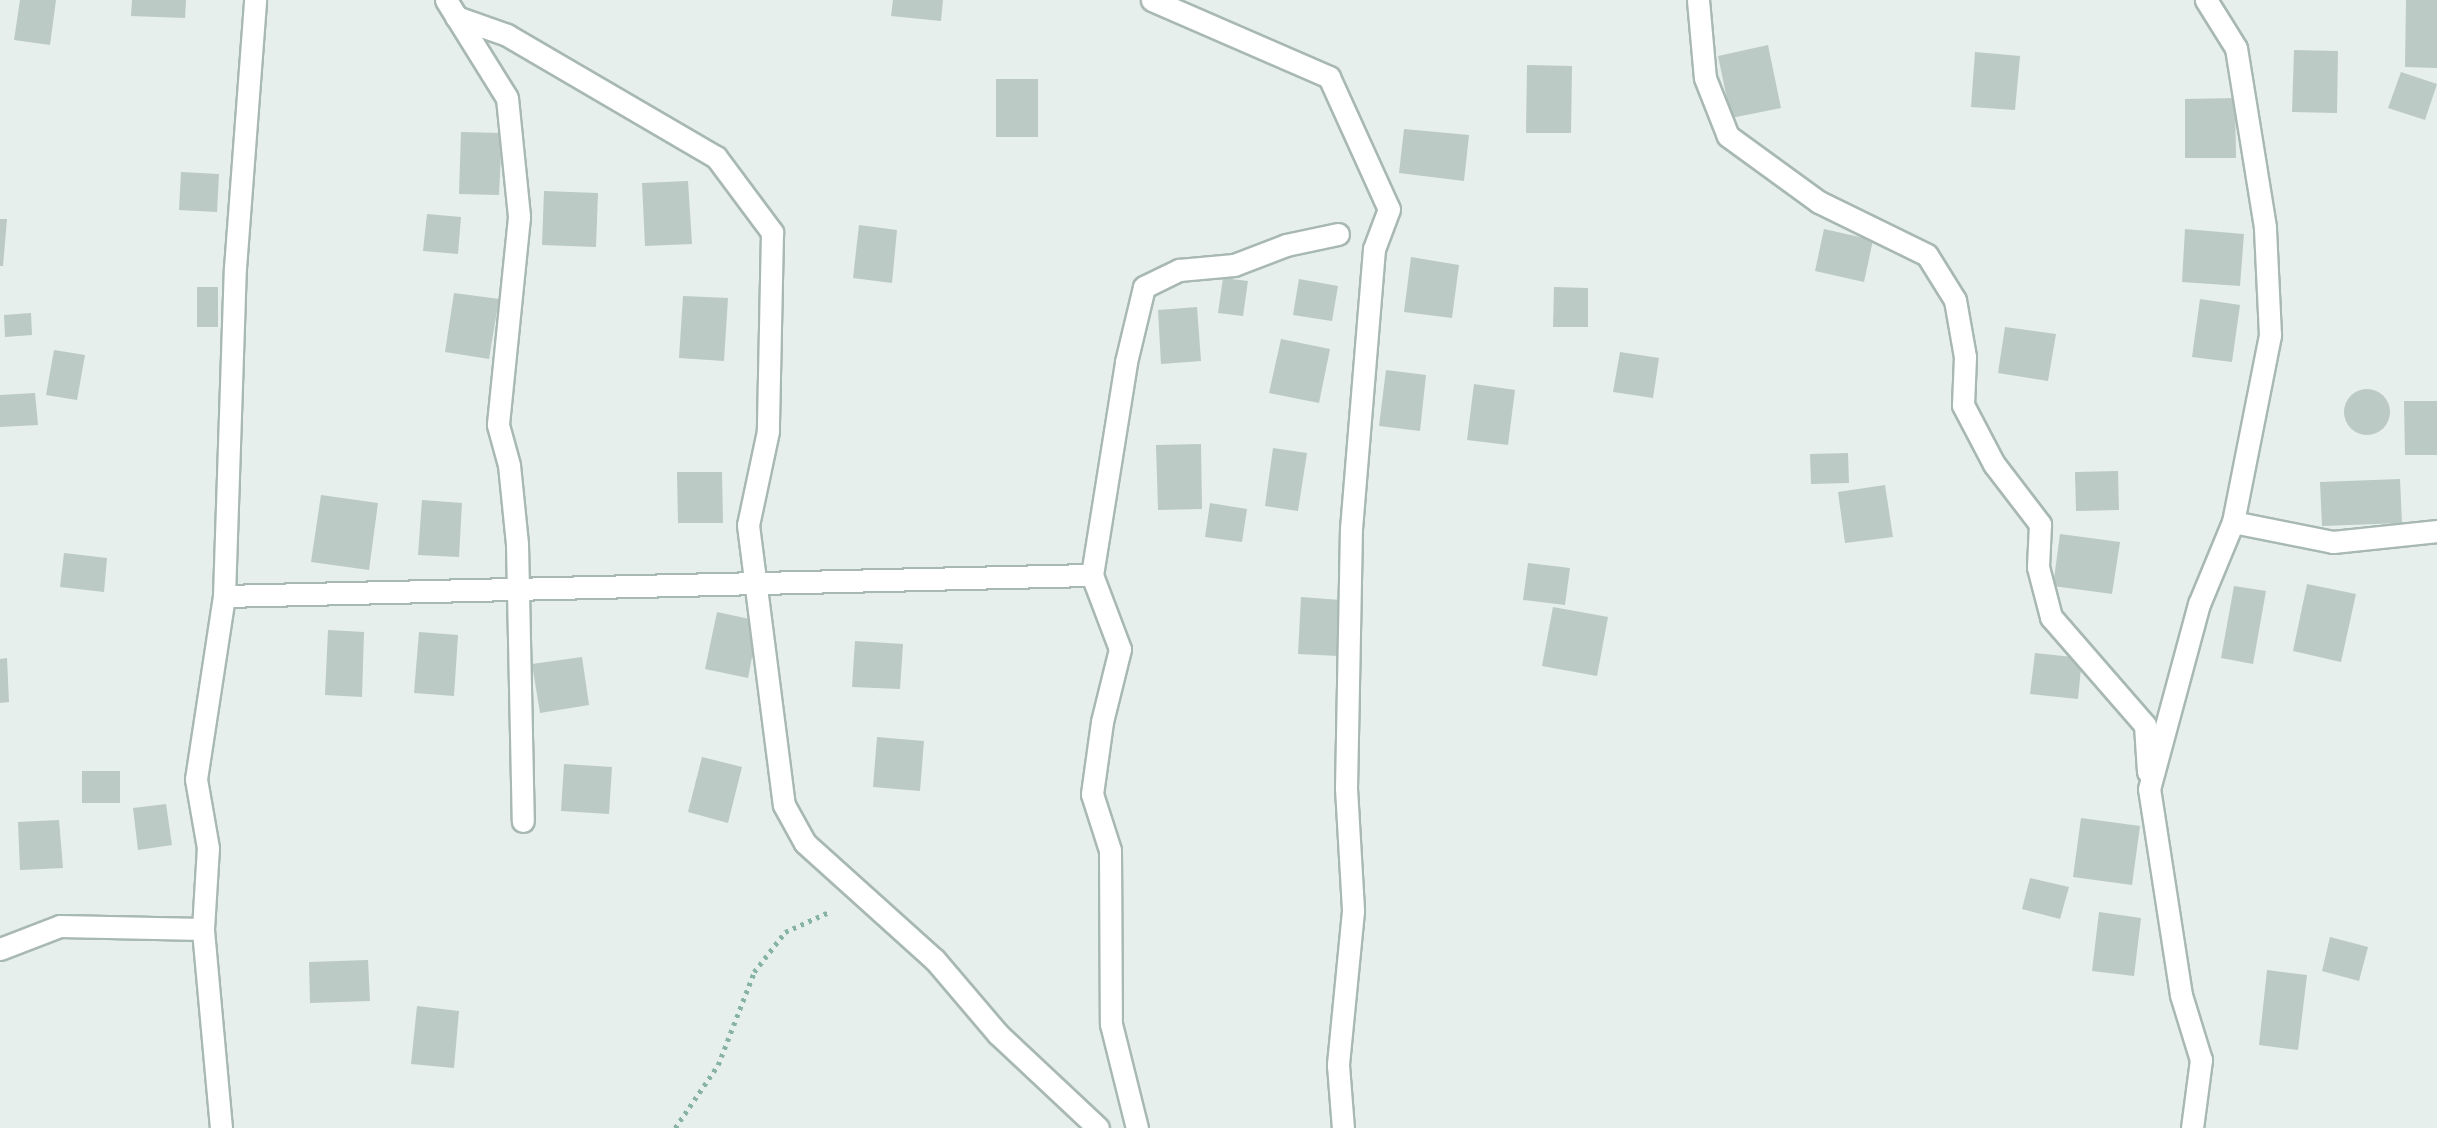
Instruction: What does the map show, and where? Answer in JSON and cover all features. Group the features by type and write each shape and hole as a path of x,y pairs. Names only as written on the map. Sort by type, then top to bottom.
{"street":[{"path":"221,1128 203,929 208,848 196,779 224,596 234,268 255,0"},
{"path":"1152,0 1329,77 1389,209 1374,249 1352,528 1346,788 1353,911 1338,1065 1343,1128"},
{"path":"1698,0 1705,78 1728,136 1819,202 1927,255 1955,300 1965,357 1964,405 1994,464 2040,524 2038,567 2050,617 2145,725 2150,789 2181,995 2201,1060 2192,1128"},
{"path":"2150,789 2199,604 2233,522 2270,334 2265,227 2236,48 2206,0"},
{"path":"451,8 507,35 716,157 772,232 768,431 748,524 759,583 784,804 805,843 935,960 998,1034 1098,1128"},
{"path":"451,8 506,98 519,217 498,425 510,478 523,821"},
{"path":"1137,1128 1111,1024 1110,850 1092,794 1102,722 1120,649 1092,575 1126,362 1144,287 1180,270 1234,265 1286,244 1338,234"},
{"path":"2233,522 2333,542 2437,531"},
{"path":"224,596 1092,575"},
{"path":"0,949 60,926 203,929"}],"path":[{"path":"675,1128 718,1065 754,972 785,932 829,912"}],"building":[{"path":"20,0 56,0 50,45 14,40"},
{"path":"132,0 186,0 185,18 131,16"},
{"path":"893,0 943,0 941,21 891,16"},
{"path":"2406,0 2437,0 2437,68 2405,67"},
{"path":"1768,45 1781,108 1731,118 1718,56"},
{"path":"2294,50 2338,51 2337,113 2292,112"},
{"path":"1975,52 2020,56 2015,110 1971,107"},
{"path":"1527,65 1572,66 1571,133 1526,133"},
{"path":"2401,72 2437,84 2425,120 2388,108"},
{"path":"996,79 1038,79 1038,137 996,137"},
{"path":"2235,98 2236,158 2185,158 2185,99"},
{"path":"1404,129 1469,135 1464,181 1399,173"},
{"path":"461,132 502,133 499,195 459,194"},
{"path":"181,172 219,174 217,212 179,210"},
{"path":"688,181 692,244 645,246 642,183"},
{"path":"544,191 598,193 596,247 542,245"},
{"path":"427,214 461,217 458,254 423,251"},
{"path":"0,219 7,219 3,266 0,266"},
{"path":"859,225 897,230 892,283 853,278"},
{"path":"1824,229 1873,240 1864,282 1815,271"},
{"path":"2185,229 2244,234 2240,286 2182,282"},
{"path":"1411,257 1459,265 1452,318 1404,312"},
{"path":"1223,278 1248,281 1243,316 1218,313"},
{"path":"1299,279 1338,286 1332,321 1293,315"},
{"path":"197,287 218,287 218,327 197,327"},
{"path":"1554,287 1588,288 1588,327 1553,327"},
{"path":"454,293 499,299 489,359 445,352"},
{"path":"683,296 728,298 724,361 679,358"},
{"path":"2200,299 2240,305 2232,362 2192,357"},
{"path":"1197,307 1201,361 1161,364 1158,310"},
{"path":"31,313 32,335 5,337 4,315"},
{"path":"2005,327 2056,334 2048,381 1998,373"},
{"path":"1281,339 1330,349 1319,403 1269,393"},
{"path":"54,350 85,355 77,400 46,395"},
{"path":"1620,352 1659,358 1653,398 1613,392"},
{"path":"1386,370 1426,375 1420,431 1379,426"},
{"path":"1474,384 1515,390 1508,445 1467,440"},
{"path":"2367,389 2383,396 2390,412 2383,428 2367,435 2351,428 2344,412 2351,396"},
{"path":"35,393 38,425 0,427 0,395"},
{"path":"2404,401 2437,401 2437,455 2405,455"},
{"path":"1201,444 1202,509 1158,510 1156,445"},
{"path":"1273,448 1307,453 1298,511 1265,506"},
{"path":"1848,453 1849,483 1811,484 1810,454"},
{"path":"2118,471 2119,510 2076,511 2075,472"},
{"path":"677,472 722,472 723,523 678,523"},
{"path":"2400,479 2402,523 2322,526 2320,482"},
{"path":"1885,485 1893,537 1845,543 1838,492"},
{"path":"321,495 378,503 369,570 311,562"},
{"path":"422,500 462,503 459,557 418,555"},
{"path":"1210,503 1247,509 1242,542 1205,537"},
{"path":"2060,534 2120,542 2112,594 2053,586"},
{"path":"64,553 107,558 104,592 60,587"},
{"path":"1528,563 1570,568 1565,605 1523,600"},
{"path":"2307,584 2356,594 2341,662 2293,651"},
{"path":"2234,586 2266,591 2253,664 2221,658"},
{"path":"1301,597 1341,600 1338,656 1298,654"},
{"path":"1553,607 1608,617 1597,676 1542,666"},
{"path":"717,612 759,621 748,678 705,669"},
{"path":"328,630 364,632 362,697 325,695"},
{"path":"419,632 458,635 454,696 414,693"},
{"path":"855,641 903,644 900,689 852,687"},
{"path":"2035,653 2082,658 2078,699 2030,694"},
{"path":"582,657 589,705 540,713 532,664"},
{"path":"7,658 9,702 0,703 0,659"},
{"path":"877,737 924,741 920,791 873,787"},
{"path":"702,757 742,767 728,823 688,812"},
{"path":"564,764 612,767 609,814 561,811"},
{"path":"82,771 120,771 120,803 82,803"},
{"path":"166,804 172,845 138,850 133,808"},
{"path":"2081,818 2140,826 2132,885 2073,877"},
{"path":"59,820 63,868 20,870 18,822"},
{"path":"2030,878 2069,887 2060,919 2022,909"},
{"path":"2099,912 2141,918 2134,976 2092,971"},
{"path":"2330,937 2368,947 2359,981 2322,971"},
{"path":"368,960 370,1001 310,1003 309,962"},
{"path":"2267,970 2307,975 2298,1050 2259,1045"},
{"path":"417,1006 459,1011 454,1068 411,1064"}]}
